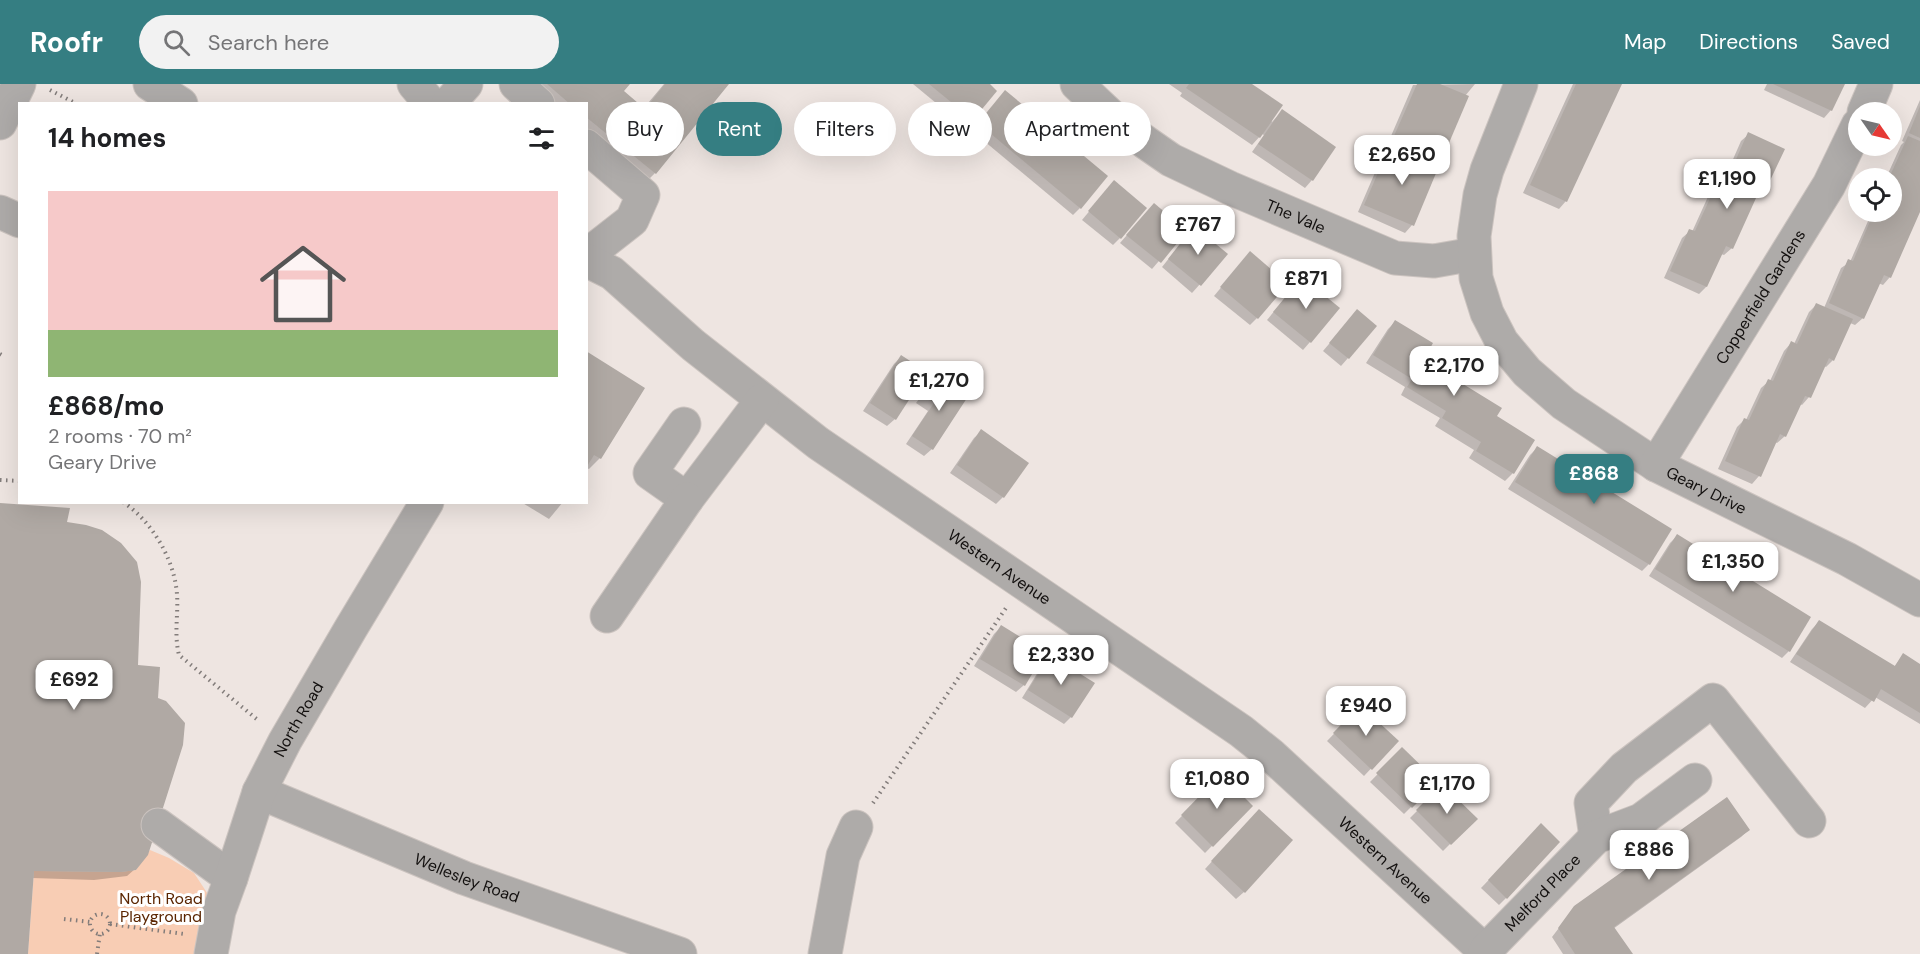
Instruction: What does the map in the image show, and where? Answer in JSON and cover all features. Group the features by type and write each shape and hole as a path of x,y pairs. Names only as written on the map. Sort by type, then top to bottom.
{"street":[{"path":"150,84 179,102"},
{"path":"414,84 429,102"},
{"path":"450,102 466,84"},
{"path":"516,84 535,102"},
{"name":"The Vale","path":"1077,84 1112,117 1172,160 1251,197 1395,258 1434,261 1474,254"},
{"name":"Geary Drive","path":"1521,84 1479,195 1474,254 1476,278 1487,313 1502,342 1527,372 1564,404 1656,465 1847,560 1920,600"},
{"path":"1868,102 1876,84"},
{"path":"19,102 33,86"},
{"path":"0,123 18,103"},
{"name":"Copperfield Gardens","path":"1656,465 1829,184 1848,145"},
{"path":"588,148 643,195 632,220 588,256"},
{"path":"0,212 18,220"},
{"name":"Western Avenue","path":"588,259 612,273 693,345 818,443 1241,731 1486,952"},
{"path":"607,616 687,499 762,400"},
{"path":"684,424 650,472 687,499"},
{"name":"North Road","path":"211,954 219,911 259,792 285,741 426,504"},
{"path":"1596,837 1591,803 1624,768 1713,700 1809,821"},
{"name":"Melford Place","path":"1486,952 1596,837 1641,820 1695,780"},
{"name":"Wellesley Road","path":"259,792 464,878 680,954"},
{"path":"158,825 231,878"},
{"path":"825,954 843,856 856,827"}],"path":[{"path":"33,86 72,102"},
{"path":"0,354 5,357"},
{"path":"0,480 18,481"},
{"path":"126,504 141,516 167,556 176,587 175,640 179,655 285,741"},
{"path":"856,827 1024,583"},
{"path":"91,922 97,915 108,918 110,924 108,930 100,933"},
{"path":"64,919 91,922"},
{"path":"91,922 92,928 100,933"},
{"path":"110,924 180,933"},
{"path":"97,954 100,933"}],"green space":[{"name":"North Road Playground","path":"150,850 194,873 219,911 211,954 28,954 34,871 121,872 136,870"}],"building":[{"path":"547,84 630,84 624,91 637,102 606,102 606,133 588,119 588,102 568,102"},
{"path":"665,84 729,84 714,102 696,102 696,125 684,139 684,102 651,102"},
{"path":"929,84 990,84 997,91 988,102 951,102"},
{"path":"1189,84 1252,84 1283,105 1260,138 1186,88"},
{"path":"1417,84 1440,84 1469,96 1443,157 1394,136"},
{"path":"1576,84 1622,84 1567,202 1530,185"},
{"path":"1773,84 1845,84 1832,111"},
{"path":"1005,90 1019,102 1004,102 1004,145 992,135 992,106"},
{"path":"1920,106 1920,138 1909,133"},
{"path":"1282,109 1336,147 1313,181 1258,144"},
{"path":"1748,132 1785,149 1766,189 1761,187 1733,249 1726,246 1707,287 1670,271 1689,229 1695,231 1723,170 1730,173"},
{"path":"1908,136 1920,141 1920,212 1891,278 1884,275 1864,319 1829,303 1848,259 1853,261 1870,222 1902,222 1902,168 1894,168 1899,156 1902,156 1902,149"},
{"path":"1390,145 1439,166 1414,226 1364,205"},
{"path":"634,156 671,156 656,174"},
{"path":"1018,156 1084,156 1108,176 1081,209"},
{"path":"1114,180 1147,208 1121,239 1088,211"},
{"path":"1154,203 1187,231 1161,263 1126,235"},
{"path":"1194,226 1228,254 1201,286 1168,259"},
{"path":"1250,251 1288,284 1258,319 1220,287"},
{"path":"1302,277 1340,308 1311,343 1273,312"},
{"path":"1816,303 1853,319 1834,361 1829,358 1811,398 1805,396 1786,437 1780,434 1761,477 1725,461 1744,418 1749,420 1768,379 1773,381 1791,341 1797,344"},
{"path":"1357,309 1377,326 1349,359 1329,343"},
{"path":"1395,320 1433,343 1428,352 1467,376 1463,384 1502,408 1497,416 1535,440 1514,474 1476,451 1481,442 1442,418 1446,411 1407,387 1412,379 1373,355"},
{"path":"588,352 645,388 601,459 594,455 588,465"},
{"path":"901,355 927,372 896,420 870,403"},
{"path":"935,376 967,398 933,450 912,436 934,403 922,395"},
{"path":"981,429 1029,463 1004,498 957,465"},
{"path":"1537,446 1672,529 1650,565 1515,482"},
{"path":"0,503 70,508 67,522 102,530 121,543 137,562 141,582 138,665 160,667 158,698 166,701 185,723 183,745 148,855 136,870 121,872 34,871 28,954 0,954"},
{"path":"1677,534 1811,617 1790,652 1655,569"},
{"path":"1819,620 1895,666 1903,653 1920,664 1920,713 1881,689 1874,702 1796,654"},
{"path":"1001,625 1045,652 1025,686 980,659"},
{"path":"1050,655 1095,683 1072,718 1028,690"},
{"path":"1360,705 1399,741 1372,770 1333,733"},
{"path":"1402,747 1438,782 1412,808 1376,773"},
{"path":"1221,774 1253,806 1213,847 1181,815"},
{"path":"1442,784 1478,819 1451,845 1416,810"},
{"path":"1727,797 1750,830 1614,927 1633,954 1575,954 1558,928 1574,906"},
{"path":"1259,809 1293,840 1245,893 1211,861"},
{"path":"1541,823 1560,842 1507,899 1488,880"}]}
